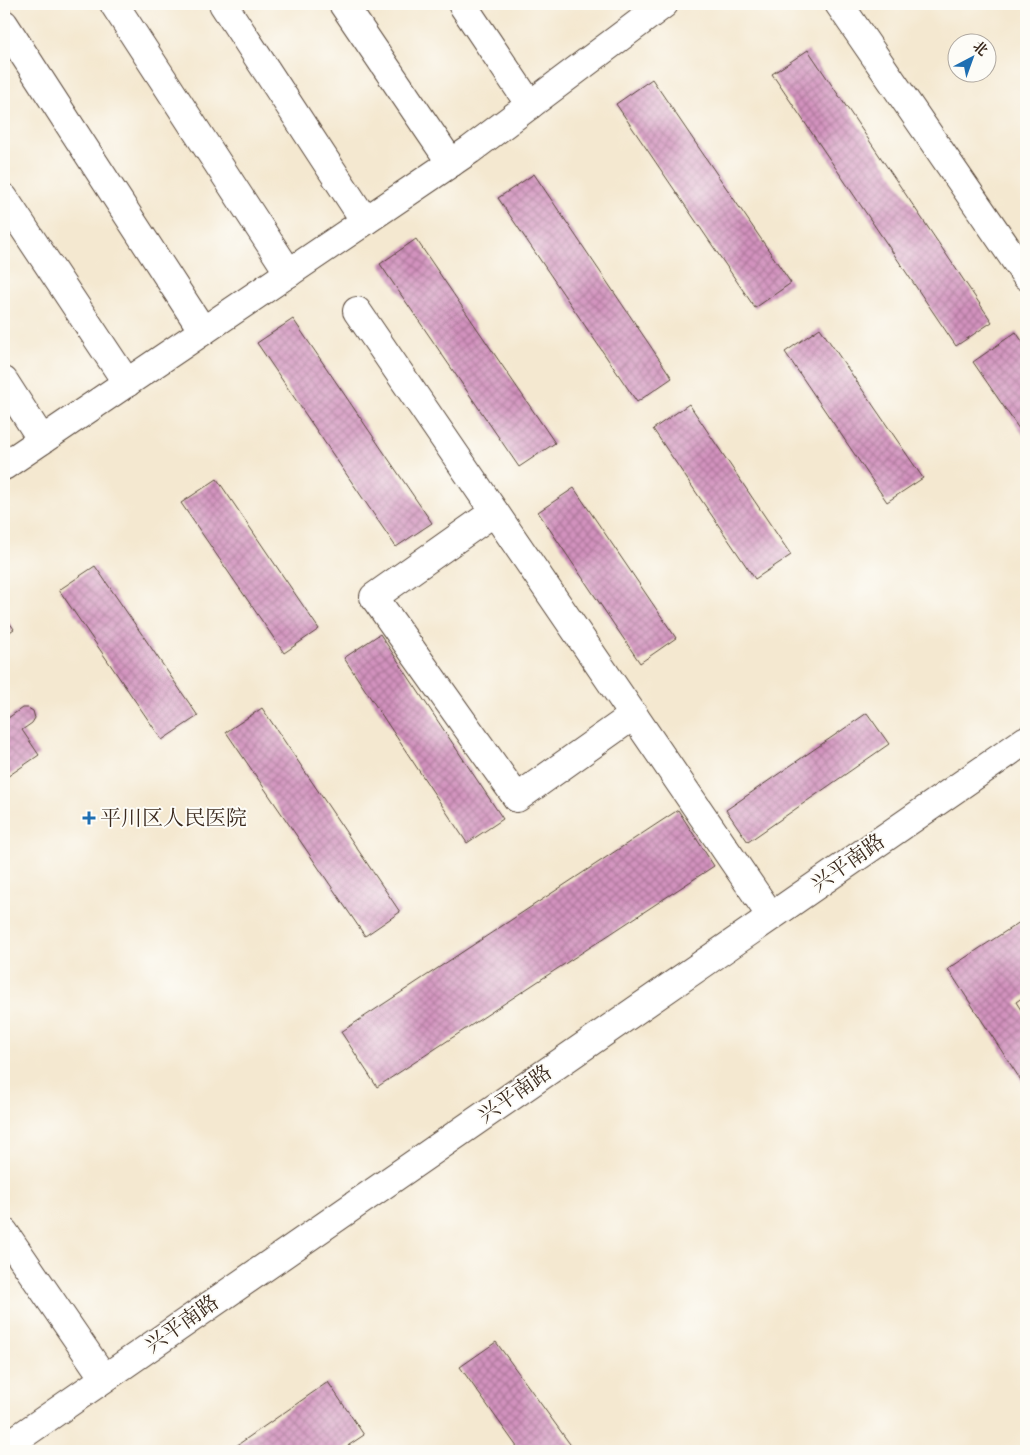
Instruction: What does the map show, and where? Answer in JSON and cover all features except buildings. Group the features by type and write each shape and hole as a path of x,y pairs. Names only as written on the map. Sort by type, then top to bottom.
{"street":[{"path":"114,4 289,273"},
{"path":"223,4 365,221"},
{"path":"343,4 451,163"},
{"path":"462,4 530,105"},
{"path":"4,466 451,163 664,4"},
{"path":"839,4 1026,276"},
{"path":"4,24 203,331"},
{"path":"4,198 126,383"},
{"path":"357,311 771,916"},
{"path":"4,381 42,440"},
{"path":"494,512 374,597 517,798 634,715"},
{"name":"兴平南路","path":"4,1448 1026,740"},
{"path":"4,1232 104,1378"}],"place":[{"name":"平川区人民医院","path":"89,818"}]}
